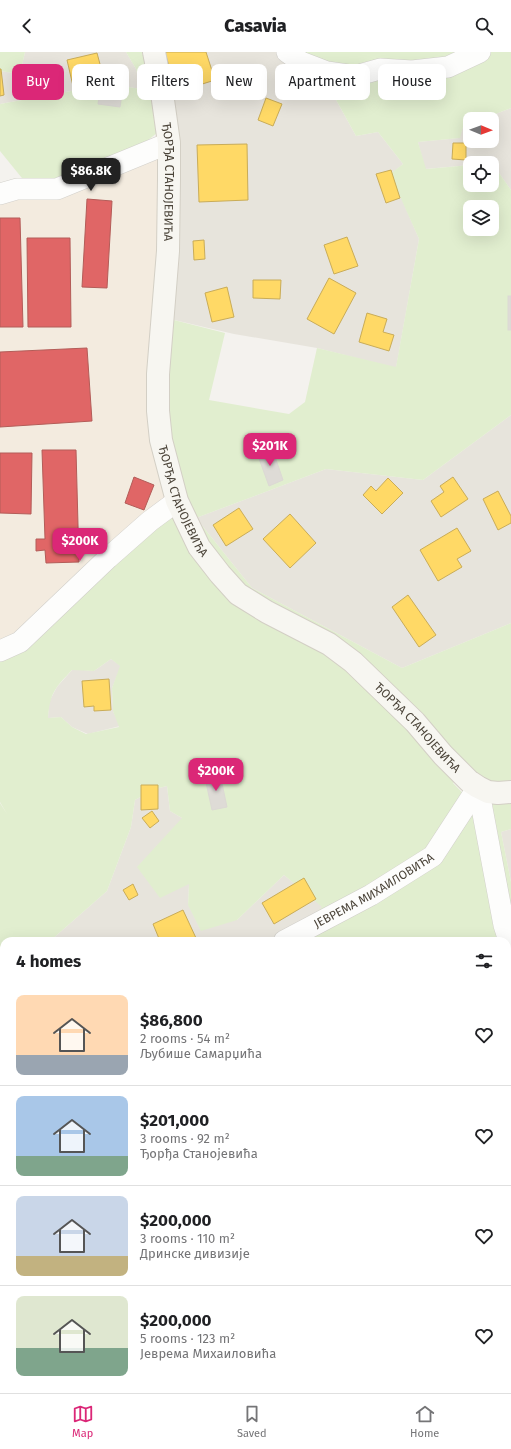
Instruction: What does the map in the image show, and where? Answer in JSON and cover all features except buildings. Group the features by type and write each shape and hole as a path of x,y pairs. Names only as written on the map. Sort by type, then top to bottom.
{"street":[{"name":"ЂОРЂА СТАНОЈЕВИЋА","path":"154,52 162,93 169,143 168,251 158,374 158,411 161,440 177,501 199,547 238,594 267,612 329,644 353,662 415,722 443,755 470,781 488,792 511,792"},
{"path":"287,52 301,62 327,72 355,76 378,61 412,71 448,67 480,52"},
{"path":"0,194 17,189 57,189 169,143"},
{"path":"0,651 20,642 108,558 150,521 177,501"},
{"path":"478,787 504,925 508,937"},
{"name":"ЈЕВРЕМА МИХАИЛОВИЋА","path":"292,937 371,895 432,856 478,787"}],"shaded area":[{"path":"25,52 126,52 136,69 137,88 129,87 129,64 72,64 72,91 64,92 64,64 22,64"},
{"path":"166,52 278,52 289,64 275,64 275,100 336,100 356,136 378,132 403,164 391,174 419,239 396,368 317,348 234,334 170,319 167,100 203,100 203,64 166,64"},
{"path":"0,71 12,73 12,100 22,100 0,104"},
{"path":"511,108 511,190 499,173 499,156 463,156 463,166 425,169 418,142 459,138 463,126 463,148 499,148 499,113"},
{"path":"160,152 150,417 167,502 14,639 0,644 0,198"},
{"path":"511,415 511,623 402,668 252,588 196,518 326,469 423,480"},
{"path":"111,659 121,666 112,688 113,711 120,726 88,734 72,727 61,717 48,718 49,702 57,687 73,669 94,671"},
{"path":"167,786 170,811 182,818 189,884 188,905 237,920 284,875 323,907 290,937 55,937 107,891 131,827 135,800 155,789"},
{"path":"511,829 511,882 501,832"}],"green space":[{"path":"0,52 25,52 22,64 12,64 12,73 0,71"},
{"path":"126,52 142,52 145,64 137,64 137,73"},
{"path":"278,52 511,52 511,108 499,113 463,112 463,127 460,138 418,142 426,169 463,166 463,192 499,192 499,173 511,190 511,415 423,480 326,469 196,518 252,588 402,668 511,623 511,786 480,780 468,768 453,783 488,819 493,803 511,797 511,829 501,832 511,882 511,937 290,937 322,907 284,875 237,920 201,931 188,905 189,884 160,898 137,867 182,818 170,811 167,786 155,789 135,800 131,827 107,891 55,937 0,937 0,803 7,814 0,802 0,657 168,516 170,319 225,333 209,400 289,414 305,402 317,348 396,367 419,239 390,174 403,164 378,132 356,136 336,100 370,100 370,64 289,64","holes":["111,659 120,666 112,688 113,711 119,727 86,734 72,727 61,717 48,718 52,696 58,686 72,670 94,671"]},
{"path":"129,87 137,88 137,100 152,100 157,133 138,148 58,182 26,183 0,151 0,104 22,100 64,100 64,92 72,91 72,100 129,100"}]}
